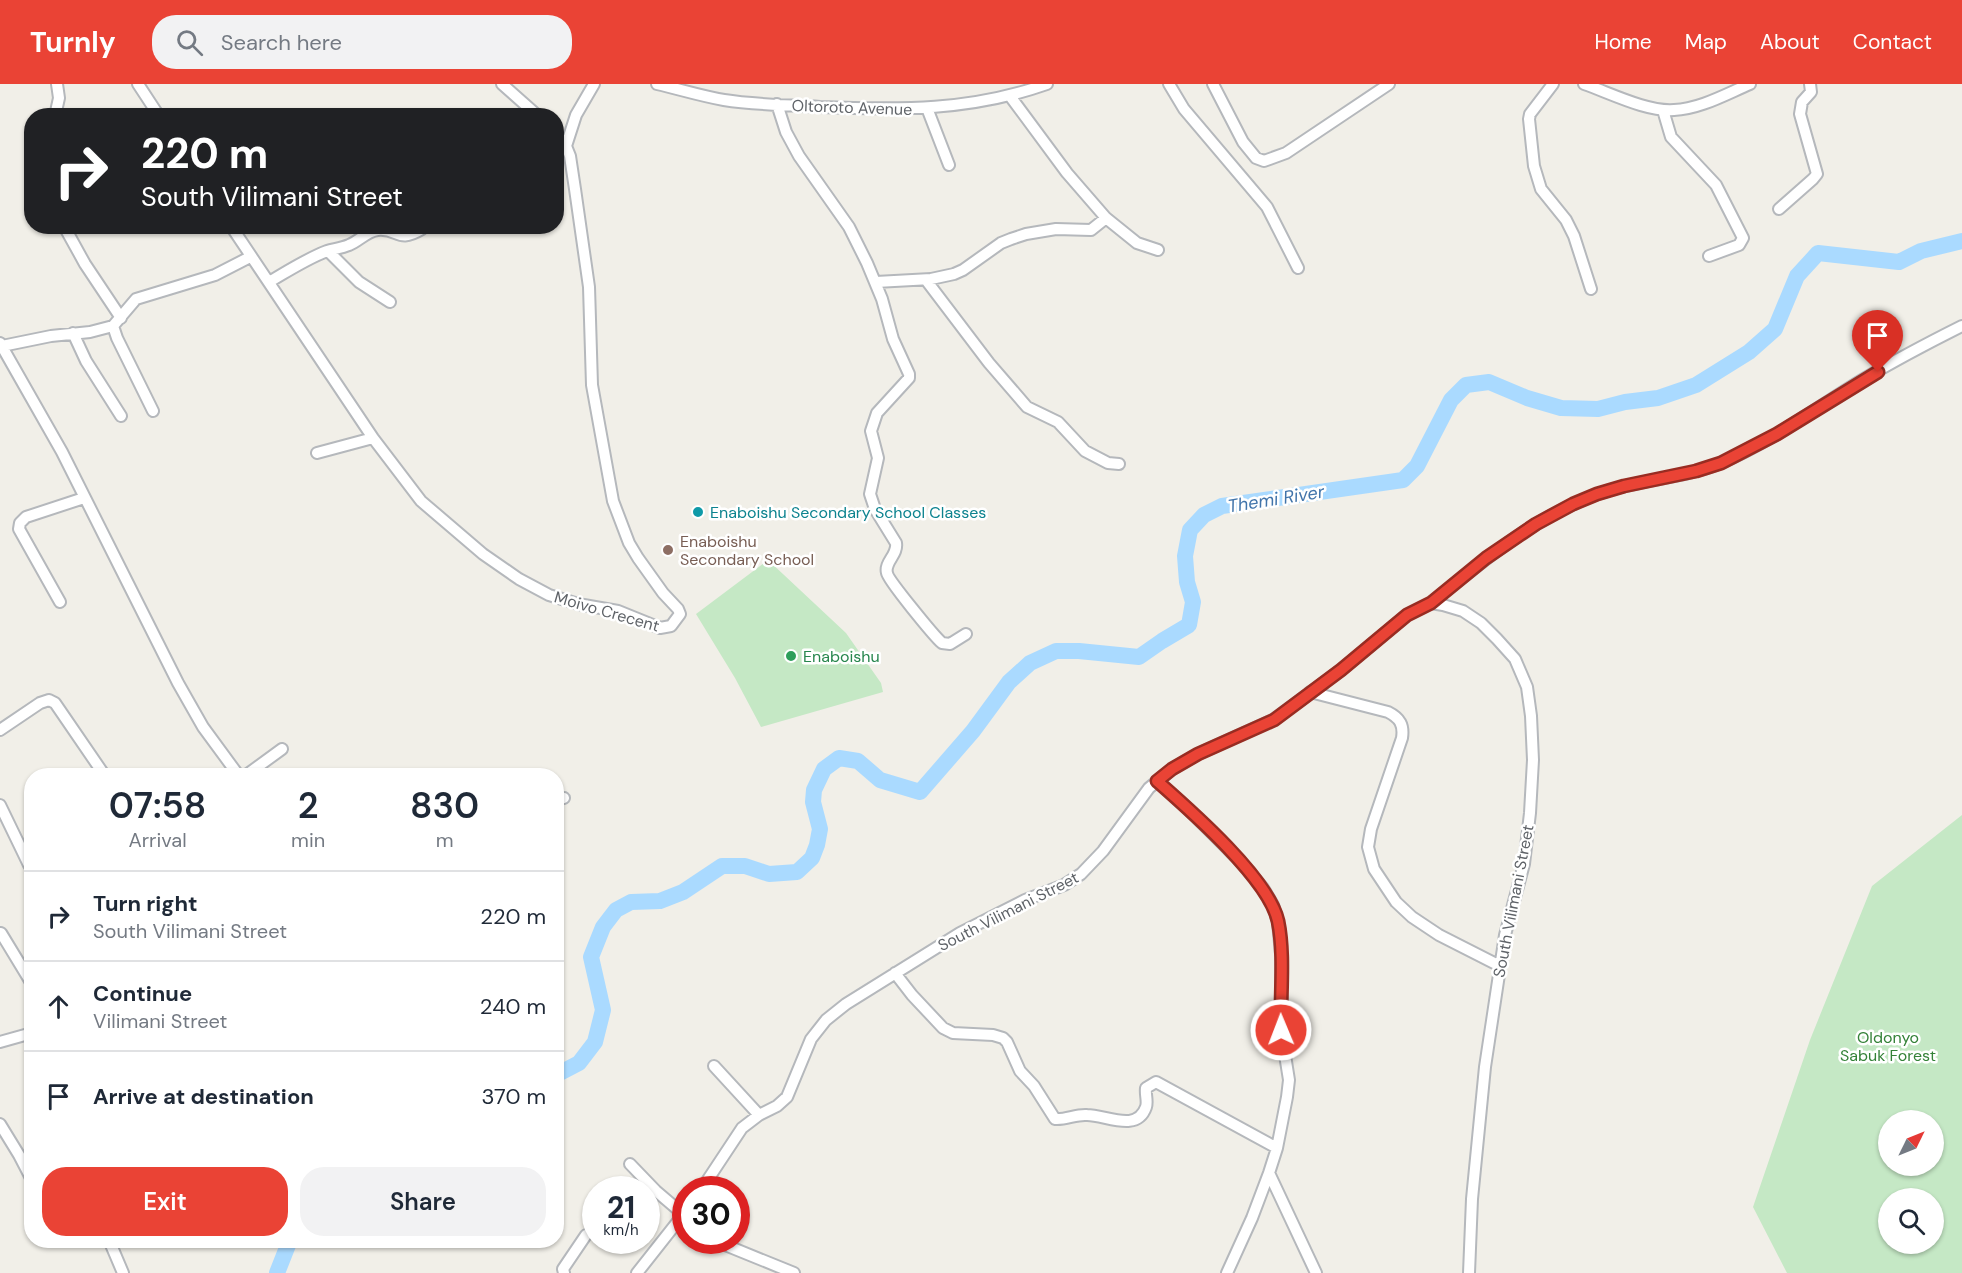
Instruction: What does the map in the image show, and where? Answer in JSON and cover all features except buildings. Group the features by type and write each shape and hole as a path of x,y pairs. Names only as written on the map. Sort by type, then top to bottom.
{"street":[{"path":"57,84 59,98 57,108"},
{"path":"138,84 154,108"},
{"path":"502,84 529,108"},
{"path":"566,146 576,115 594,84"},
{"name":"Oltoroto Avenue","path":"657,84 723,100 861,108 927,108 966,105 1010,96 1047,84"},
{"path":"1169,84 1185,109 1267,207 1298,268"},
{"path":"1213,84 1243,142 1257,158 1264,160 1286,153 1389,84"},
{"path":"1553,84 1530,114 1534,166 1541,189 1566,220 1574,236 1591,289"},
{"path":"1584,84 1663,110 1687,109 1750,84"},
{"path":"1779,208 1814,180 1817,174 1800,114 1802,102 1811,92 1810,84"},
{"path":"1010,96 1067,173 1106,218 1137,243 1158,250"},
{"path":"777,104 786,132 798,156 849,227 876,282 893,339 909,374 909,378 877,413 872,431 878,458 870,494 875,509 896,543 897,549 887,566 888,577 942,643 950,644 966,634"},
{"path":"927,108 949,165"},
{"path":"1663,110 1671,137 1716,185 1743,238 1739,245 1709,256"},
{"name":"Moivo Crecent","path":"236,234 373,438 422,501 483,554 519,579 549,595 579,604 618,611 660,628 671,626 680,614 678,609 648,574 629,543 612,501 592,385 589,287 570,156 564,144"},
{"path":"876,282 926,280 954,274 1001,243 1019,236 1056,229 1091,230 1106,218"},
{"path":"68,234 117,322 117,338 153,411"},
{"path":"269,282 303,262 351,244 368,234"},
{"path":"393,234 400,236 414,234"},
{"path":"328,251 359,282 390,302"},
{"path":"233,768 203,727 177,683 62,452 1,344 90,332 117,322 136,299 215,275 250,257"},
{"path":"926,280 989,363 1027,407 1058,422 1085,451 1108,463 1119,464"},
{"path":"1431,603 1510,541 1573,504 1624,486 1696,471 1721,463 1777,434 1863,380 1962,326"},
{"path":"73,333 86,361 120,416"},
{"path":"318,453 373,438"},
{"path":"60,602 19,529 20,523 26,517 84,498"},
{"name":"South Vilimani Street","path":"710,1176 735,1137 748,1122 777,1106 787,1097 803,1054 825,1020 846,1004 970,928 1025,900 1064,885 1081,874 1103,851 1145,793 1172,769 1198,754 1274,720 1341,670 1407,615 1431,603 1443,604 1463,611 1481,623 1515,659 1527,687 1533,760 1524,864 1505,935 1485,1067 1472,1199 1469,1273"},
{"path":"1310,692 1388,712 1399,720 1403,730 1402,738 1371,829 1368,847 1374,869 1396,902 1413,917 1439,935 1500,966"},
{"path":"0,730 40,703 49,700 55,703 100,768"},
{"path":"256,768 282,749"},
{"path":"1157,781 1240,861 1263,888 1273,904 1278,922 1281,954 1281,1030 1289,1080 1287,1097 1277,1148 1269,1173 1227,1273"},
{"path":"0,806 24,855"},
{"path":"1,933 24,971"},
{"path":"895,973 943,1028 953,1033 993,1035 1003,1038 1020,1071 1038,1092 1055,1119 1089,1114 1132,1121 1140,1117 1146,1107 1146,1088 1156,1082 1277,1148"},
{"path":"0,1042 24,1035"},
{"path":"714,1066 759,1115"},
{"path":"0,1124 24,1165"},
{"path":"630,1164 672,1207"},
{"path":"1269,1173 1316,1273"},
{"path":"636,1273 672,1231"},
{"path":"564,1273 563,1269 582,1239"},
{"path":"112,1248 123,1273"},
{"path":"747,1254 794,1273"}],"green space":[{"name":"Enaboishu","path":"768,560 846,633 881,683 883,692 761,727 735,678 696,614"},
{"name":"Oldonyo Sabuk Forest","path":"1962,815 1962,1273 1787,1273 1753,1207 1810,1040 1872,886"}],"waterway":[{"name":"Themi River","path":"564,1071 579,1063 595,1042 603,1010 591,957 603,927 616,910 631,902 660,901 683,892 722,866 745,866 769,874 797,872 812,858 817,845 820,829 813,802 814,790 824,769 839,758 858,761 880,780 920,792 973,731 1009,682 1030,663 1056,651 1139,657 1189,625 1193,602 1187,582 1185,556 1190,530 1204,515 1222,506 1403,480 1417,466 1451,400 1466,385 1489,382 1527,398 1561,408 1598,409 1625,402 1658,398 1696,385 1749,352 1775,329 1797,276 1818,253 1899,262 1921,251 1962,241"},
{"name":"Themi River","path":"277,1273 287,1248"}],"place":[{"name":"Enaboishu Secondary School Classes","path":"698,512"},
{"name":"Enaboishu Secondary School","path":"668,550"},
{"name":"Enaboishu","path":"791,656"}],"route":[{"path":"1281,1030 1281,954 1278,922 1273,904 1263,888 1240,861 1157,781 1198,754 1274,720 1341,670 1407,615 1431,603 1486,558 1536,524 1597,494 1721,463 1777,434 1878,372"}]}
